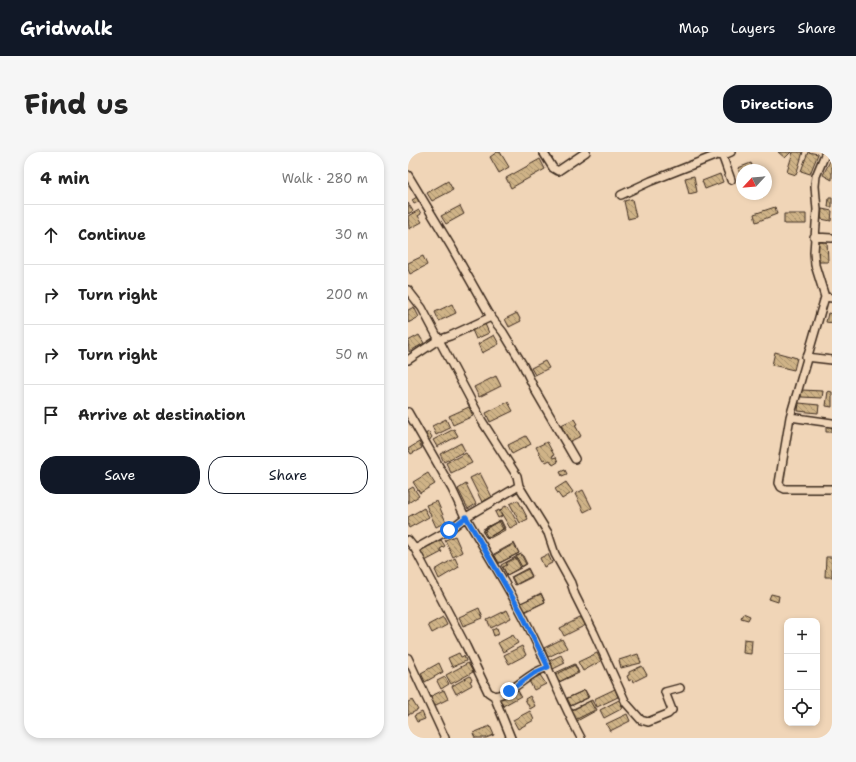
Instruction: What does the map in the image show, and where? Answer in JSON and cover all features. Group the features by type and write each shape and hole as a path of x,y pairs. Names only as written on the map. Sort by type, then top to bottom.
{"street":[{"path":"543,152 553,168 556,170 586,152"},
{"path":"621,194 717,155 731,152"},
{"path":"826,152 816,176 815,186 817,210 814,237 816,265 828,298 806,357 790,417 780,486 785,489 832,489"},
{"path":"721,154 731,180"},
{"path":"408,175 523,366 575,459"},
{"path":"814,237 832,238"},
{"path":"408,290 422,308 482,421 517,476 519,486 548,533 555,554 571,583 575,595 626,703 641,720 648,722 668,714 672,710 665,692 680,688"},
{"path":"408,360 438,340 450,336 492,316"},
{"path":"806,357 832,360"},
{"path":"408,412 452,489 465,517 521,612 581,738"},
{"path":"790,417 832,423"},
{"path":"415,549 449,530 465,517 519,486"},
{"path":"408,540 415,549 466,646 488,692 494,696 511,738"},
{"path":"408,658 444,738"},
{"path":"494,696 501,695 509,691 534,673 548,667"}],"building":[{"path":"497,152 500,152 509,167 499,173 490,157"},
{"path":"778,152 791,152 785,158"},
{"path":"793,152 803,152 796,175 787,172"},
{"path":"808,152 818,154 810,174 801,171"},
{"path":"540,159 545,169 511,188 506,178"},
{"path":"832,159 832,180 823,175"},
{"path":"720,174 723,182 705,189 702,181"},
{"path":"694,176 697,192 689,194 685,178"},
{"path":"448,181 453,190 432,201 427,193"},
{"path":"417,197 420,201 414,204 412,200"},
{"path":"829,198 832,198 832,207 828,207"},
{"path":"632,199 636,217 628,219 624,201"},
{"path":"408,203 413,211 408,214"},
{"path":"460,206 464,214 446,224 441,216"},
{"path":"775,207 777,214 756,222 754,214"},
{"path":"822,209 832,211 831,221 821,219"},
{"path":"419,210 421,214 418,216 422,222 409,229 408,216"},
{"path":"784,214 806,214 806,224 784,224"},
{"path":"818,240 827,240 828,262 819,262"},
{"path":"423,256 427,265 410,274 408,263"},
{"path":"452,304 456,313 439,321 435,312"},
{"path":"414,307 419,317 408,323 408,310"},
{"path":"517,313 521,321 509,327 505,319"},
{"path":"828,313 832,314 832,323 826,322"},
{"path":"485,324 489,333 476,339 472,330"},
{"path":"419,335 424,343 409,352 408,341"},
{"path":"494,335 499,344 482,353 478,344"},
{"path":"775,352 797,358 794,370 772,365"},
{"path":"545,361 549,368 535,375 531,368"},
{"path":"496,376 501,386 479,397 474,387"},
{"path":"801,390 823,391 822,398 801,397"},
{"path":"828,391 832,392 832,407 826,406"},
{"path":"508,402 513,411 490,422 486,413"},
{"path":"799,403 819,405 818,413 798,411"},
{"path":"469,407 473,416 453,425 449,416"},
{"path":"446,419 450,428 436,435 432,426"},
{"path":"574,419 577,424 575,425 581,436 569,442 561,425"},
{"path":"826,425 832,426 832,432 826,432"},
{"path":"454,429 458,436 437,447 433,440"},
{"path":"429,432 432,437 429,441 425,434"},
{"path":"526,436 531,444 512,454 508,445"},
{"path":"419,442 422,448 411,454 408,449"},
{"path":"547,442 554,455 552,456 553,458 556,457 558,462 553,465 550,460 546,462 545,459 543,460 536,447"},
{"path":"461,443 465,451 444,462 440,454"},
{"path":"466,453 472,463 451,473 446,463"},
{"path":"565,470 567,474 562,476 560,472"},
{"path":"428,473 435,484 420,493 413,482"},
{"path":"480,473 492,497 482,502 470,478"},
{"path":"566,482 573,492 562,499 555,489"},
{"path":"466,484 476,504 468,509 458,489"},
{"path":"413,487 419,496 408,503 408,490"},
{"path":"583,490 592,508 584,512 575,494"},
{"path":"518,500 528,519 520,523 510,504"},
{"path":"437,501 446,522 436,527 426,505"},
{"path":"508,506 518,524 510,528 500,511"},
{"path":"424,508 429,517 409,528 408,517"},
{"path":"499,510 502,516 498,518 495,512"},
{"path":"500,520 505,530 490,538 489,536 486,537 483,532 486,531 485,528"},
{"path":"501,520 505,528 488,538 483,529"},
{"path":"499,521 503,529 487,538 482,531"},
{"path":"455,536 462,552 453,557 445,540"},
{"path":"441,540 445,546 440,549 442,552 425,561 419,551"},
{"path":"514,543 519,553 499,563 494,554"},
{"path":"514,544 519,553 498,564 494,555"},
{"path":"521,554 526,564 507,575 501,565"},
{"path":"522,554 527,564 522,567 516,556"},
{"path":"548,554 552,563 544,567 540,558"},
{"path":"826,557 832,557 832,577 825,577"},
{"path":"455,558 459,567 439,579 435,570"},
{"path":"516,558 521,568 507,575 503,567 507,565 506,563"},
{"path":"528,568 532,576 515,585 511,577"},
{"path":"528,569 532,577 516,585 512,577"},
{"path":"541,593 545,602 523,613 519,604"},
{"path":"541,594 545,602 521,613 518,604"},
{"path":"771,594 779,596 778,602 769,599"},
{"path":"479,608 483,618 463,626 459,617"},
{"path":"507,610 511,618 491,628 487,620"},
{"path":"743,613 750,616 748,620 741,618"},
{"path":"443,617 447,625 432,633 428,625"},
{"path":"582,617 586,625 564,636 560,628"},
{"path":"497,628 499,634 494,636 492,630"},
{"path":"513,635 518,643 503,652 498,643"},
{"path":"562,639 567,648 548,657 544,648"},
{"path":"744,639 752,640 751,654 743,653"},
{"path":"522,646 526,655 509,664 504,655"},
{"path":"459,653 461,657 464,656 466,661 452,667 448,658"},
{"path":"597,653 601,661 583,671 578,662"},
{"path":"638,654 641,663 621,668 619,660"},
{"path":"561,655 565,663 551,670 547,662"},
{"path":"439,663 443,672 425,682 421,673"},
{"path":"468,663 473,672 451,684 446,675"},
{"path":"575,664 579,673 557,683 553,674"},
{"path":"575,665 578,672 557,683 553,676"},
{"path":"642,666 647,675 633,682 632,679 629,681 627,676 629,675 629,672"},
{"path":"540,675 546,684 534,690 529,681"},
{"path":"470,676 472,685 456,694 452,686"},
{"path":"445,677 449,684 441,689 437,681"},
{"path":"517,689 521,696 503,706 499,699"},
{"path":"615,689 618,697 597,707 594,699"},
{"path":"444,690 448,699 434,706 429,697"},
{"path":"585,690 588,698 571,706 567,698"},
{"path":"585,690 589,697 568,707 564,700"},
{"path":"530,696 535,706 530,709 525,699"},
{"path":"412,700 418,710 408,715 408,702"},
{"path":"592,700 597,710 577,721 571,710"},
{"path":"619,700 623,708 604,718 600,710"},
{"path":"590,701 595,710 573,721 569,712"},
{"path":"530,711 534,720 518,729 513,720"},
{"path":"422,712 425,719 417,722 414,716"},
{"path":"627,714 630,721 610,731 606,724"},
{"path":"490,726 494,735 486,738 475,738 473,733"}],"route":[{"path":"449,530 466,517 521,612 548,667 534,673 509,691"}]}
